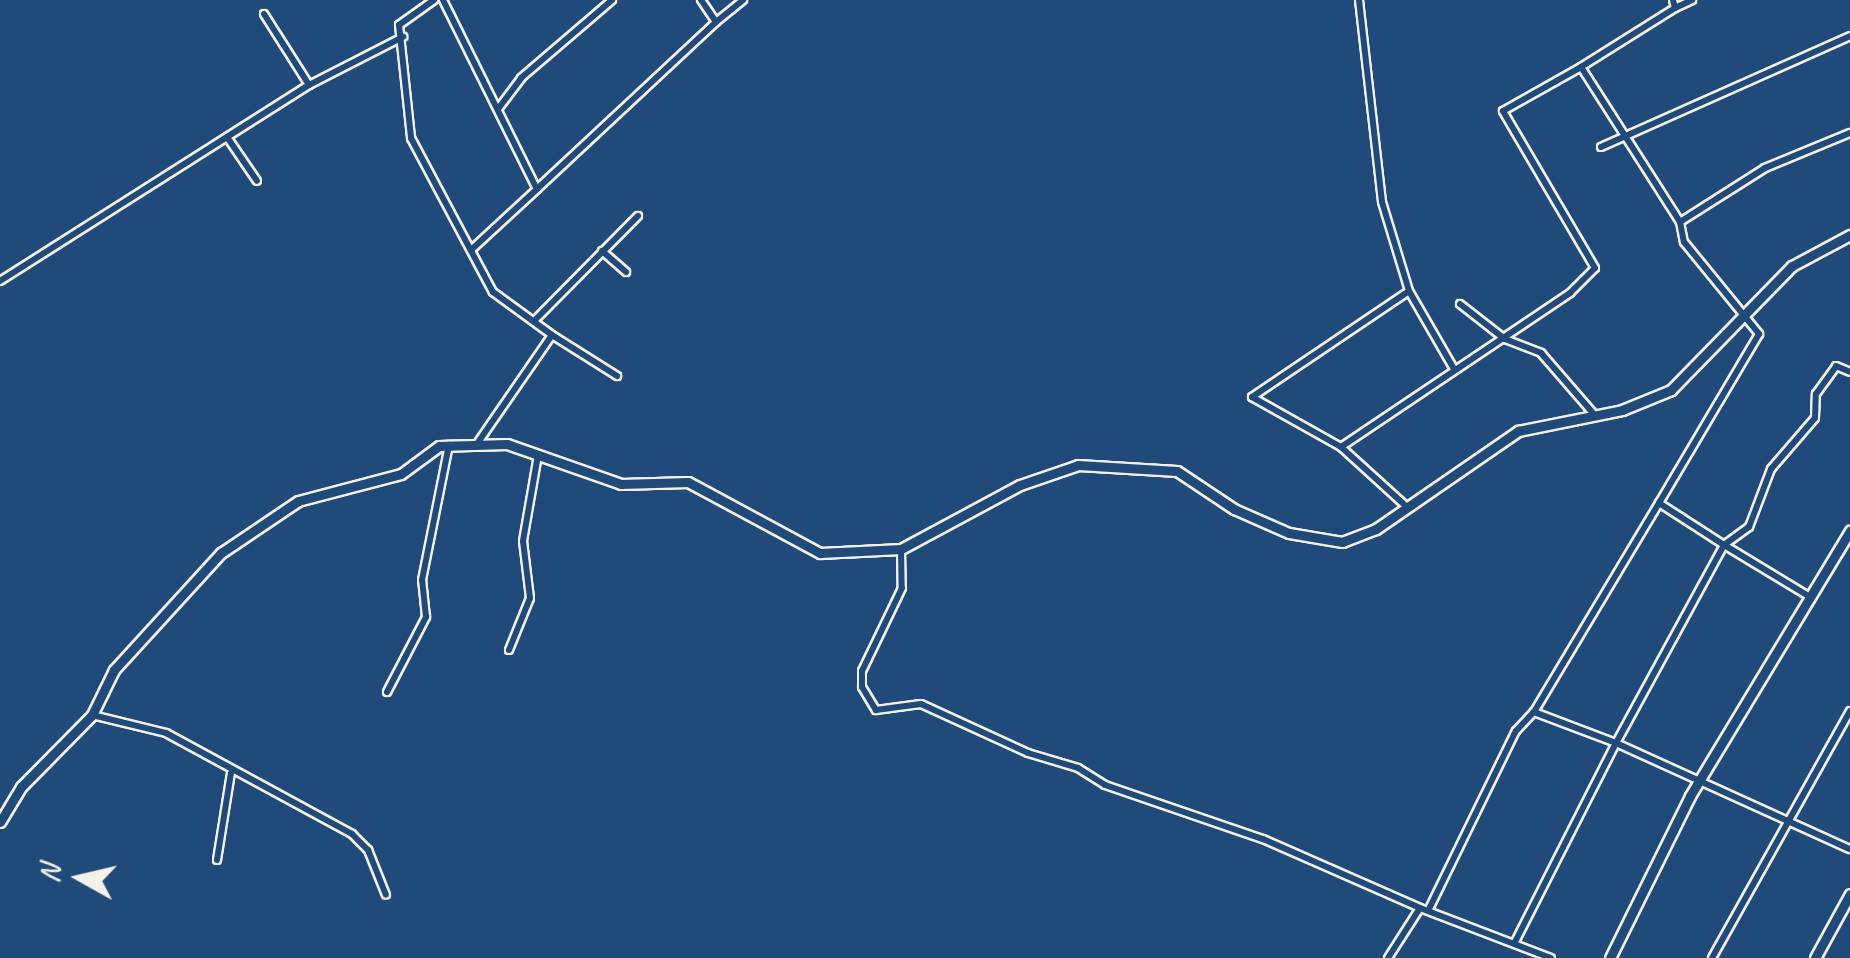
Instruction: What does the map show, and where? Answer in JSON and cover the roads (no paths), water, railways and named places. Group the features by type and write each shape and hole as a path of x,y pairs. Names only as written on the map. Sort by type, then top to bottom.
{"street":[{"path":"434,0 399,25 411,138 493,292 617,376"},
{"path":"442,0 537,190"},
{"path":"498,110 521,78 612,0"},
{"path":"701,0 716,22"},
{"path":"471,250 742,0"},
{"path":"1359,0 1382,202 1409,291 1454,369"},
{"path":"1341,448 1505,338 1595,268 1502,111 1581,67 1674,4 1692,0"},
{"path":"264,14 308,85"},
{"path":"1601,147 1850,36"},
{"path":"0,281 308,85 402,37"},
{"path":"1388,958 1425,908 1516,731 1534,712 1759,334 1684,242 1680,222 1581,67"},
{"path":"1680,222 1765,168 1850,133"},
{"path":"227,138 257,182"},
{"path":"536,319 638,216"},
{"path":"0,822 21,787 92,715 114,670 221,553 298,502 400,474 449,445 479,441 538,454 621,484 702,486 820,553 901,549 1020,486 1078,465 1177,471 1234,509 1306,538 1360,537 1518,431 1592,412 1622,410 1671,390 1792,266 1850,235"},
{"path":"602,251 626,272"},
{"path":"1408,508 1341,448 1252,397 1409,291"},
{"path":"1460,304 1505,338 1541,353 1592,412"},
{"path":"479,441 552,335"},
{"path":"1515,942 1616,743 1724,546 1749,527 1771,469 1815,418 1816,394 1836,366 1850,372"},
{"path":"387,692 426,618 422,580 449,445"},
{"path":"510,650 530,598 524,541 538,454"},
{"path":"1659,503 1811,598"},
{"path":"1610,958 1700,781 1850,531"},
{"path":"901,549 902,588 861,678 879,712 922,704 1028,753 1078,768 1105,785 1262,839 1551,958"},
{"path":"1712,958 1787,817 1850,711"},
{"path":"1534,712 1787,817 1850,849"},
{"path":"92,715 166,733 231,774 352,834 368,850 386,895"},
{"path":"217,860 231,774"},
{"path":"1815,958 1850,894"}]}
